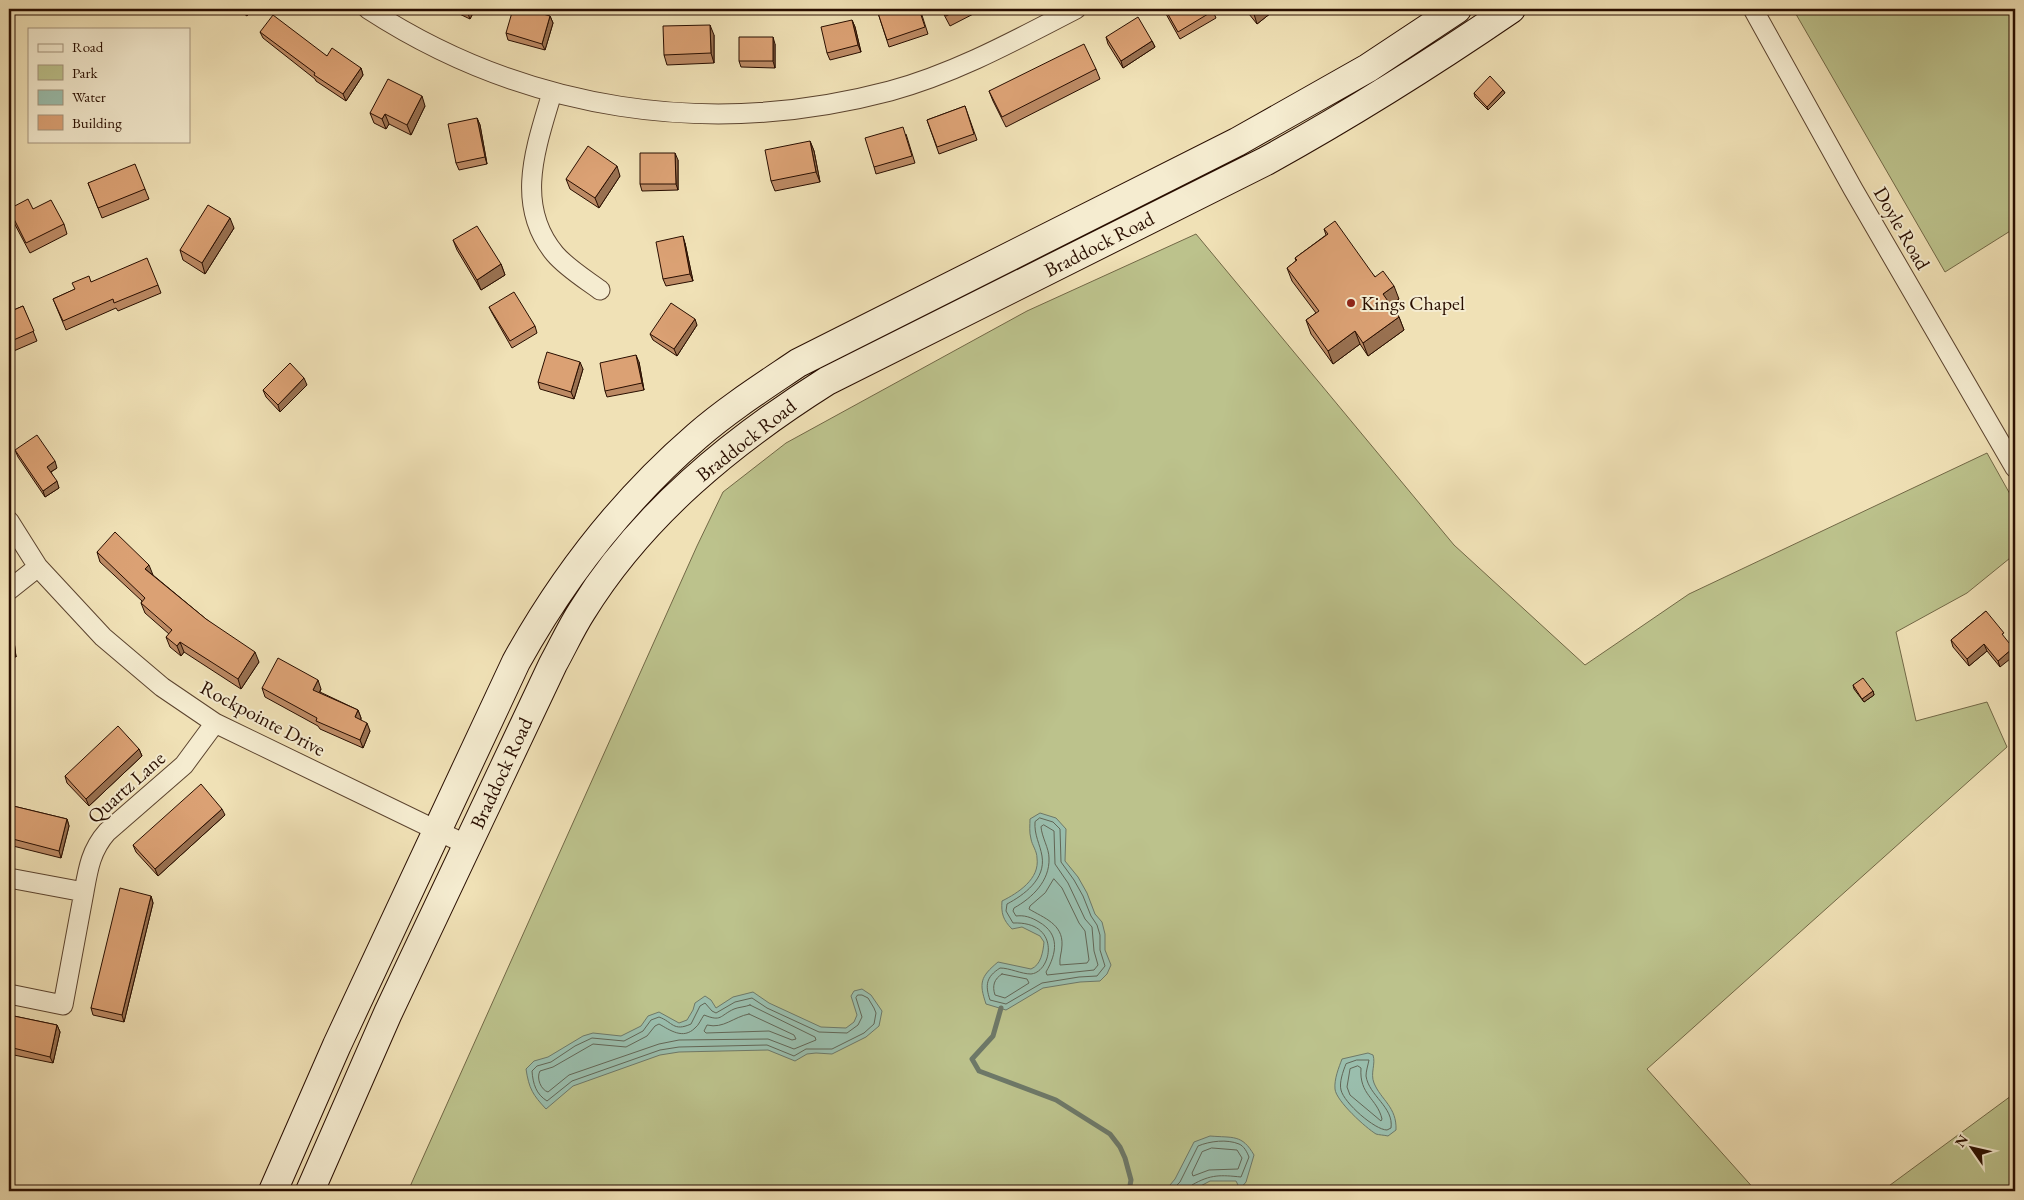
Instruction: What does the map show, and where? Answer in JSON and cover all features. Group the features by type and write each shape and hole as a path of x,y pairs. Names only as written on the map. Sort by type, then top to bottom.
{"main road":[{"name":"Braddock Road","path":"273,1191 436,831 516,662 541,617 569,576 609,524 651,480 697,435 749,396 798,363 1246,138 1368,68 1458,9"},
{"name":"Braddock Road","path":"310,1191 388,1013 553,664 582,610 634,541 682,491 713,462 786,407 827,381 1328,127 1424,68 1511,9"}],"street":[{"path":"368,9 452,56 488,71 552,93 610,105 689,114 760,113 827,105 891,90 952,70 990,53 1076,9"},
{"name":"Doyle Road","path":"1753,9 1853,189 2015,468"},
{"path":"552,93 532,169 531,200 533,211 541,233 555,255 600,290"},
{"name":"Rockpointe Drive","path":"9,522 38,567 102,637 162,687 215,723 467,845"},
{"path":"9,590 38,567"},
{"name":"Quartz Lane","path":"9,994 63,1005 90,860 97,843 107,832 184,766 215,723"},
{"path":"9,878 84,892"}],"green space":[{"path":"1793,9 1847,9 1854,13 1911,14 1915,9 2015,9 2015,228 1945,272"},
{"path":"1196,234 1454,545 1585,665 1689,594 1987,453 2015,503 2015,554 1967,593 1896,632 1916,721 1987,702 2007,747 1647,1069 1756,1191 408,1191 697,546 723,492 786,443 1027,311"},
{"path":"2015,1093 2015,1191 1882,1191"}],"water":[{"path":"1040,813 1056,818 1066,829 1065,861 1078,877 1095,914 1102,922 1105,934 1105,950 1111,965 1107,974 1100,981 1043,988 1006,1010 986,1004 982,985 984,976 998,962 1031,969 1041,958 1044,942 1040,936 1022,927 1012,929 1006,923 1002,913 1002,901 1015,894 1027,884 1035,872 1037,855 1030,836 1030,819"},
{"path":"862,989 871,995 882,1011 879,1026 866,1037 832,1054 807,1054 795,1061 768,1050 679,1052 660,1055 573,1086 546,1109 530,1087 526,1069 534,1061 548,1057 583,1036 593,1033 621,1036 641,1026 648,1016 659,1012 679,1023 687,1020 695,1003 705,996 711,1000 716,1008 733,997 753,992 769,1003 821,1027 846,1028 854,1022 857,1015 851,996 854,991"},
{"path":"1368,1053 1373,1055 1374,1058 1374,1083 1394,1115 1396,1122 1396,1130 1388,1136 1376,1134 1359,1120 1340,1100 1335,1089 1336,1077 1342,1059"},
{"path":"1210,1136 1236,1138 1250,1148 1254,1155 1246,1182 1240,1189 1236,1181 1210,1181 1191,1191 1165,1191 1175,1179 1194,1142"}],"building":[{"path":"513,9 526,9 550,16 542,44 506,33"},
{"path":"890,9 919,9 925,27 887,40 878,13"},
{"path":"943,9 960,9 946,16"},
{"path":"1165,9 1212,9 1213,11 1178,32"},
{"path":"1249,9 1260,9 1254,14"},
{"path":"273,15 327,56 332,48 361,68 343,94 314,75 315,73 260,32"},
{"path":"1138,17 1152,41 1121,61 1106,37"},
{"path":"852,20 858,45 827,53 821,27"},
{"path":"710,25 711,53 664,55 663,26"},
{"path":"739,37 773,37 773,61 739,61"},
{"path":"1084,44 1096,69 1002,117 989,91"},
{"path":"1490,76 1503,90 1487,107 1474,93"},
{"path":"388,79 422,96 407,125 385,114 382,119 370,113"},
{"path":"965,106 974,134 937,147 927,120"},
{"path":"477,118 485,157 456,163 448,124"},
{"path":"903,127 912,156 874,167 865,138"},
{"path":"810,141 816,172 771,181 765,150"},
{"path":"588,146 617,166 595,198 566,179"},
{"path":"640,153 675,153 676,184 640,184"},
{"path":"135,164 145,189 98,208 88,183"},
{"path":"28,199 33,209 51,200 64,224 26,243 9,209"},
{"path":"208,205 230,218 202,263 180,250"},
{"name":"Kings Chapel","path":"1335,221 1375,277 1383,271 1394,286 1383,294 1399,317 1363,343 1355,331 1328,351 1306,320 1319,311 1287,268 1297,260 1295,258 1328,234 1324,229"},
{"path":"477,226 501,264 477,280 453,240"},
{"path":"683,236 690,274 663,279 656,242"},
{"path":"147,258 158,285 114,303 113,299 63,321 53,299 75,289 72,283 89,276 91,282"},
{"path":"514,292 535,326 510,341 489,307"},
{"path":"671,303 695,319 674,349 650,334"},
{"path":"23,306 34,331 9,342 9,312"},
{"path":"547,352 580,362 571,392 538,382"},
{"path":"636,355 642,383 605,391 600,363"},
{"path":"290,363 304,378 278,405 263,390"},
{"path":"37,435 55,461 47,467 57,481 43,491 15,450"},
{"path":"115,532 149,565 145,569 206,619 255,652 238,679 180,642 177,646 166,637 172,630 141,603 145,598 97,552"},
{"path":"1986,611 2004,633 2002,634 2013,648 1998,661 1984,644 1967,659 1951,640"},
{"path":"9,618 14,650 9,651"},
{"path":"278,658 318,680 313,690 358,710 355,717 367,723 360,740 316,721 317,718 262,688"},
{"path":"1863,678 1873,691 1862,699 1853,685"},
{"path":"118,726 139,749 86,799 65,776"},
{"path":"201,784 222,809 155,869 133,845"},
{"path":"9,805 67,819 59,851 9,838"},
{"path":"120,888 151,896 122,1015 91,1008"},
{"path":"9,1015 57,1025 50,1057 9,1047"}],"waterway":[{"path":"1001,1008 993,1036 972,1059 979,1071 1056,1100 1110,1134 1120,1147 1125,1158 1131,1180 1129,1191"}],"place":[{"name":"Kings Chapel","path":"1351,303"}]}
